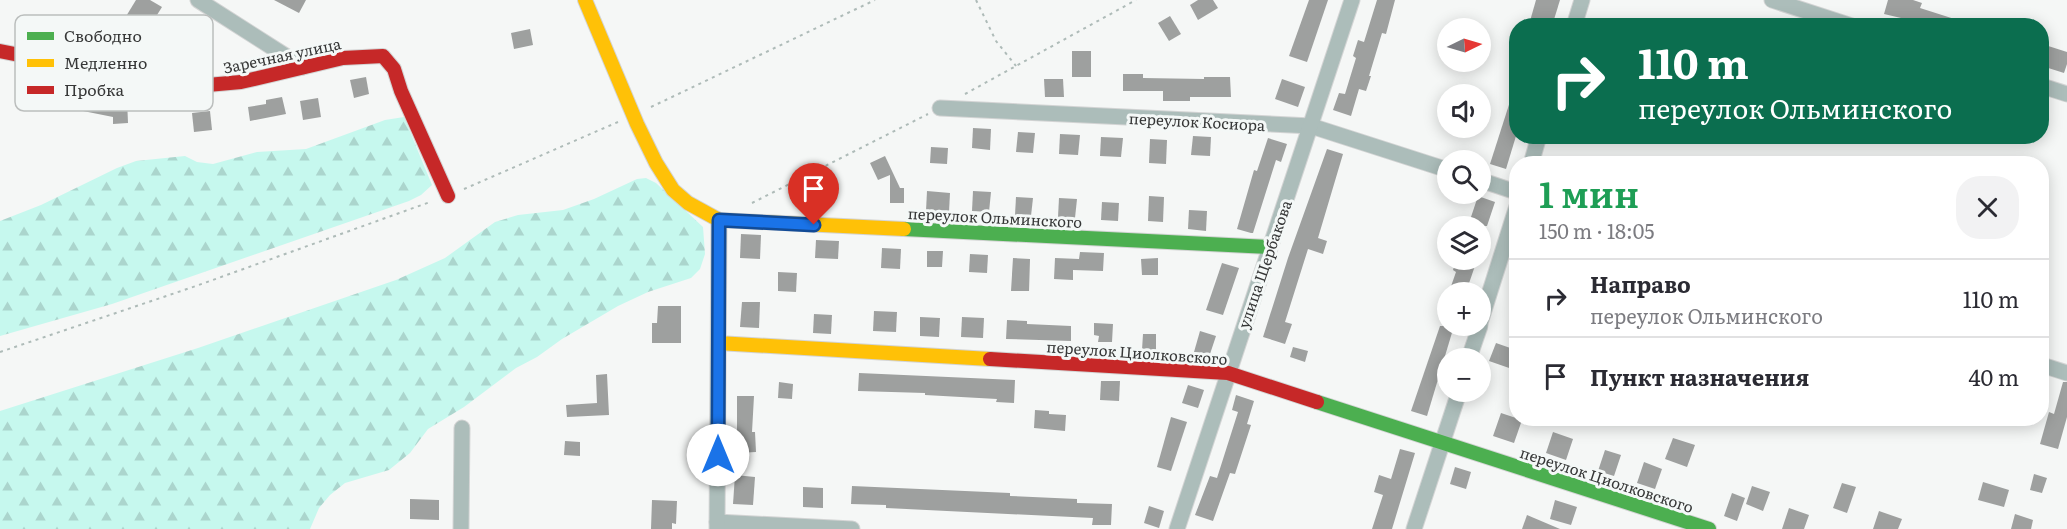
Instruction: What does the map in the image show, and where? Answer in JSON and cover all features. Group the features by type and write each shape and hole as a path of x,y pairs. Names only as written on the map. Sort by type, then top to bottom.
{"street":[{"path":"198,0 303,67"},
{"path":"585,0 633,116 661,174 679,195 696,209 719,220 717,526 852,529"},
{"name":"улица Щербакова","path":"1177,529 1352,0"},
{"path":"1576,18 1582,0"},
{"path":"1772,0 1827,18"},
{"name":"Заречная улица","path":"0,51 15,54"},
{"name":"Заречная улица","path":"213,85 254,81 303,67 368,55 383,56 394,69 401,91 448,196"},
{"path":"2049,88 2067,94"},
{"name":"переулок Косиора","path":"940,108 1311,126 1437,166"},
{"path":"1491,184 1509,190"},
{"name":"переулок Ольминского","path":"719,220 1269,247"},
{"path":"1491,289 1509,231"},
{"name":"переулок Циолковского","path":"718,343 1228,373 1709,529"},
{"path":"2049,368 2067,374"},
{"path":"1414,529 1456,402"},
{"path":"461,529 462,428"}],"path":[{"path":"976,0 996,41 1016,66"}],"green space":[{"path":"404,117 432,185 421,195 112,304 0,336 0,221 41,205 136,161 185,156 197,162 213,164 257,152 306,149 385,120"},
{"path":"646,178 656,183 703,227 705,254 700,269 691,278 648,292 618,306 516,368 464,407 428,429 410,453 389,470 345,483 319,508 310,529 0,529 0,411 198,348 396,280 445,258 495,222 518,215 563,210 594,199 637,179"}],"building":[{"path":"136,0 150,0 162,7 157,15 127,15"},
{"path":"274,0 306,0 299,13"},
{"path":"1198,0 1213,0 1218,8 1198,20 1190,5"},
{"path":"1309,0 1328,0 1307,62 1289,56"},
{"path":"1377,0 1395,0 1386,34 1382,33 1366,91 1359,89 1351,116 1333,110 1339,93 1345,94 1356,58 1353,56 1358,40 1364,42"},
{"path":"1536,0 1560,0 1554,18 1531,18"},
{"path":"1888,0 1913,0 1922,3 1920,8 1951,18 1901,18 1884,14"},
{"path":"1170,16 1181,34 1169,41 1158,23"},
{"path":"530,29 533,45 514,49 511,33"},
{"path":"2049,46 2067,52 2064,73 2049,68"},
{"path":"1072,51 1091,51 1091,77 1072,77"},
{"path":"1123,74 1143,74 1143,78 1230,77 1231,97 1190,97 1190,101 1163,101 1163,91 1123,91"},
{"path":"366,77 369,94 354,98 350,80"},
{"path":"1044,79 1063,79 1064,97 1045,97"},
{"path":"1282,79 1305,87 1298,107 1275,99"},
{"path":"282,97 286,114 250,121 248,107 266,104 266,100"},
{"path":"318,98 321,117 303,120 300,101"},
{"path":"1509,105 1509,144 1514,144 1506,169 1491,164 1491,161"},
{"path":"83,111 128,111 128,123 113,124 113,117"},
{"path":"210,111 212,130 194,132 192,113"},
{"path":"973,128 991,129 990,150 972,148"},
{"path":"1018,132 1035,133 1033,153 1016,152"},
{"path":"1060,134 1080,135 1078,155 1059,154"},
{"path":"1193,136 1211,137 1210,156 1191,155"},
{"path":"1101,137 1123,138 1121,157 1100,156"},
{"path":"1268,138 1287,144 1281,162 1276,160 1253,233 1251,233 1237,229 1254,170 1257,171"},
{"path":"1150,139 1167,140 1166,164 1149,163"},
{"path":"931,147 948,148 947,164 930,163"},
{"path":"1327,149 1343,154 1318,238 1327,241 1323,254 1308,249 1285,322 1292,324 1285,344 1263,337"},
{"path":"885,156 900,188 904,188 904,203 890,203 890,175 878,180 870,163"},
{"path":"807,189 827,190 826,210 806,209"},
{"path":"927,191 950,193 949,212 926,211"},
{"path":"973,191 991,192 989,212 972,211"},
{"path":"1149,196 1164,197 1163,222 1148,221"},
{"path":"1016,197 1033,198 1031,216 1015,215"},
{"path":"1059,198 1077,199 1075,218 1058,217"},
{"path":"1491,201 1495,202 1490,216 1471,216 1475,204 1491,204"},
{"path":"1102,202 1119,203 1118,221 1101,220"},
{"path":"1189,210 1207,211 1206,231 1188,229"},
{"path":"741,234 761,235 760,259 740,258"},
{"path":"816,240 839,241 838,259 815,258"},
{"path":"882,248 901,249 900,269 881,268"},
{"path":"927,251 943,251 942,267 927,267"},
{"path":"1080,252 1104,253 1103,271 1073,270 1073,280 1054,279 1055,258 1079,259"},
{"path":"970,254 988,255 987,273 969,272"},
{"path":"1013,258 1030,259 1029,291 1011,291"},
{"path":"1158,258 1158,275 1142,275 1141,259"},
{"path":"1222,263 1239,268 1223,315 1206,310"},
{"path":"1453,270 1474,270 1469,282 1452,282 1456,272"},
{"path":"778,272 797,273 796,292 778,291"},
{"path":"742,302 760,302 759,328 740,327"},
{"path":"658,306 681,306 681,343 652,343 652,323 657,323"},
{"path":"874,311 897,312 896,332 873,331"},
{"path":"814,314 832,315 831,334 813,333"},
{"path":"920,317 940,318 939,337 920,336"},
{"path":"962,317 984,318 983,338 961,337"},
{"path":"1007,320 1027,321 1027,324 1071,326 1071,341 1006,339"},
{"path":"1094,323 1113,324 1112,342 1098,342 1099,336 1094,335"},
{"path":"1200,331 1216,336 1209,357 1194,352"},
{"path":"1143,334 1156,334 1156,351 1142,350"},
{"path":"1437,335 1451,336 1447,348 1437,348 1437,383 1427,416 1411,411"},
{"path":"1496,343 1509,348 1509,368 1491,362"},
{"path":"1293,347 1308,351 1305,362 1290,357"},
{"path":"859,373 1015,380 1014,403 996,402 997,399 925,395 925,393 858,391"},
{"path":"607,374 609,415 567,417 566,405 597,403 596,375"},
{"path":"1101,381 1120,381 1119,401 1100,400"},
{"path":"779,382 793,384 792,399 778,398"},
{"path":"2063,382 2067,382 2067,417 2058,449 2040,444 2045,426 2049,426 2049,412 2054,414"},
{"path":"1188,385 1204,390 1198,408 1182,403"},
{"path":"1236,395 1254,401 1247,424 1251,425 1235,474 1230,473 1213,521 1195,515 1210,476 1217,478 1238,412 1232,410"},
{"path":"737,396 754,396 752,432 755,432 756,452 737,453"},
{"path":"1035,410 1066,415 1065,431 1034,428"},
{"path":"1501,413 1509,416 1509,426 1520,426 1514,443 1493,436"},
{"path":"1171,417 1187,422 1171,471 1157,467"},
{"path":"1553,432 1573,439 1566,460 1546,453"},
{"path":"1673,438 1695,445 1687,467 1665,459"},
{"path":"565,441 580,442 580,456 564,455"},
{"path":"1400,449 1415,453 1392,529 1372,529 1383,495 1374,492 1379,475 1391,479"},
{"path":"1605,450 1621,455 1614,476 1598,471"},
{"path":"1644,462 1662,469 1655,489 1637,483"},
{"path":"1455,467 1471,472 1466,489 1450,484"},
{"path":"2034,474 2047,478 2042,493 2030,490"},
{"path":"735,475 755,477 753,505 733,504"},
{"path":"1983,482 2009,490 2004,507 1978,500"},
{"path":"1842,483 1856,487 1847,513 1833,508"},
{"path":"852,486 1010,493 1010,496 1077,499 1077,503 1112,504 1111,525 1092,525 1093,518 886,508 886,505 851,504"},
{"path":"1752,486 1770,492 1763,511 1746,504"},
{"path":"803,487 823,488 823,508 803,507"},
{"path":"1732,493 1745,498 1737,521 1724,516"},
{"path":"410,499 439,500 439,520 410,519"},
{"path":"652,500 677,501 676,524 672,523 672,529 651,529"},
{"path":"1555,500 1577,507 1571,525 1550,519"},
{"path":"1149,506 1164,511 1159,528 1144,523"},
{"path":"1789,508 1809,515 1804,529 1782,529"},
{"path":"1879,511 1902,519 1898,529 1873,529"},
{"path":"2015,514 2033,520 2031,529 2011,529"},
{"path":"1527,515 1560,529 1522,529"}],"traffic: fast":[{"path":"904,229 1269,247"},
{"path":"1317,402 1709,529"}],"traffic: slow":[{"path":"585,0 637,124 656,163 673,190 688,203 719,220 904,229"},
{"path":"718,343 990,359"}],"traffic: jam":[{"path":"0,51 15,54"},
{"path":"213,84 241,82 343,58 383,56 394,69 401,91 448,196"},
{"path":"990,359 1228,373 1317,402"}],"route":[{"path":"718,455 719,220 814,225"}]}
